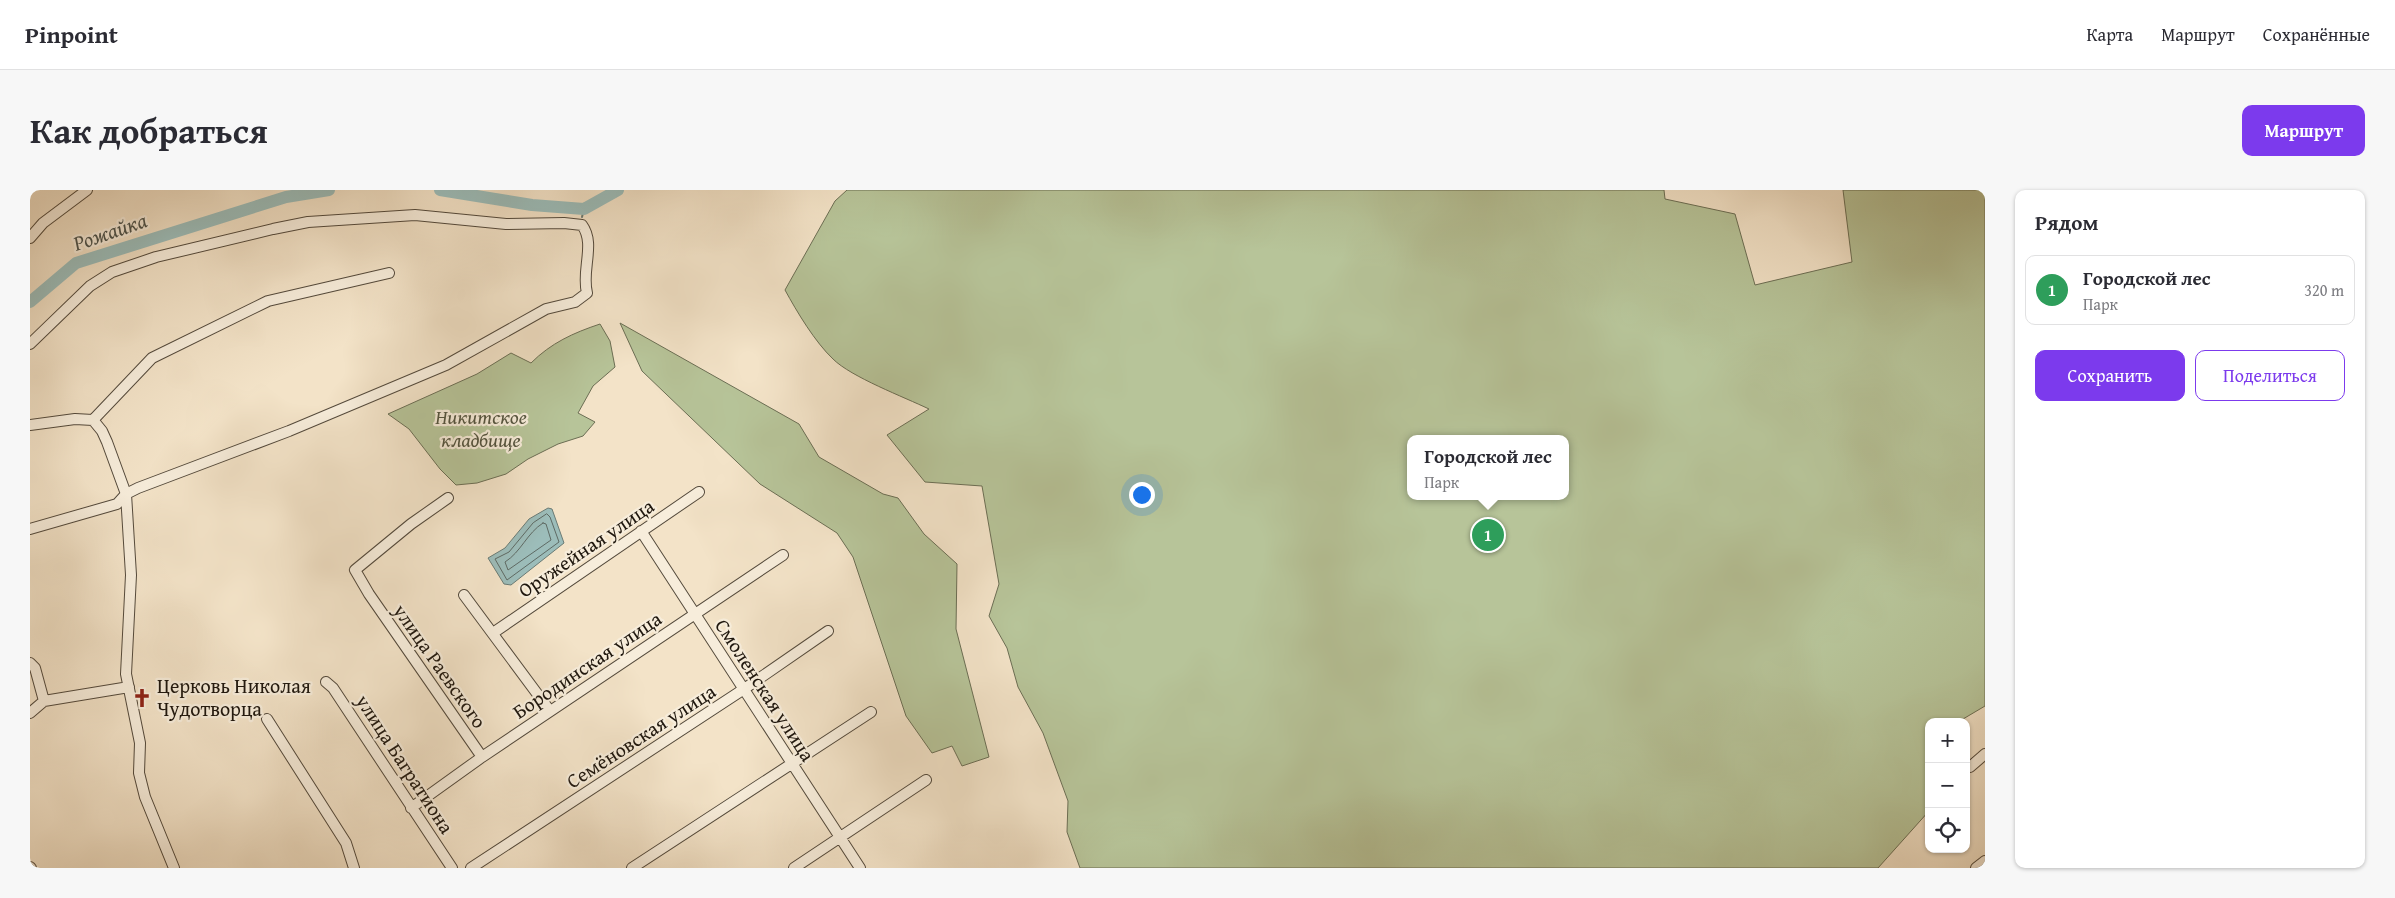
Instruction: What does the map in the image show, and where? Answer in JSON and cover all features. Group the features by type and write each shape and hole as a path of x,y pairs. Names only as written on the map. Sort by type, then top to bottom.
{"street":[{"path":"30,238 43,223 87,190"},
{"path":"30,344 90,286 112,272 156,257 308,222 415,215 506,224 582,224 588,233 589,242 584,282 587,293 575,302 546,310 446,365 289,431 126,494 117,504 30,529"},
{"path":"93,420 152,358 178,345 268,301 389,273"},
{"path":"30,425 75,418 93,420 102,430 126,494 131,575 126,674 140,743 139,773 145,797 174,868"},
{"name":"Оружейная улица","path":"493,633 699,492"},
{"name":"улица Раевского","path":"448,498 411,524 355,570 369,594 482,757"},
{"name":"Смоленская улица","path":"641,531 860,868"},
{"name":"Бородинская улица","path":"411,808 482,757 783,555"},
{"path":"464,595 550,711"},
{"name":"Семёновская улица","path":"471,868 744,690 828,631"},
{"path":"30,663 36,668 44,701"},
{"name":"улица Багратиона","path":"326,682 333,688 452,868"},
{"path":"30,713 44,701 129,687"},
{"path":"632,868 871,712"},
{"path":"267,719 346,843 354,868"},
{"path":"1970,767 1985,754"},
{"path":"794,868 926,780"},
{"path":"1976,868 1985,861"}],"green space":[{"path":"847,190 1664,190 1665,199 1735,214 1755,285 1852,262 1843,190 1985,190 1985,706 1965,718 1925,718 1925,815 1878,868 1080,868 1067,832 1068,801 1043,733 1018,687 1007,648 989,616 999,584 982,486 925,482 887,435 929,409 865,380 841,366 826,352 801,317 785,290 835,201"},
{"path":"620,323 799,424 819,457 883,494 898,498 924,534 957,564 956,629 989,757 962,766 952,746 932,753 906,716 853,557 837,533 760,484 642,371"},
{"name":"Никитское кладбище","path":"600,324 610,341 615,367 593,386 578,413 595,422 583,436 558,444 528,459 506,474 477,483 456,485 440,469 409,429 388,414 477,374 511,353 531,363 563,339"}],"water":[{"path":"548,508 552,509 564,543 511,585 504,584 488,558 505,548 529,519"}],"waterway":[{"name":"Рожайка","path":"30,302 76,263 286,197 329,190"},
{"name":"Рожайка","path":"440,190 532,205 584,209 618,190"},
{"path":"582,217 584,209"}],"place":[{"name":"Городской лес","path":"1488,535"},
{"name":"Церковь Николая Чудотворца","path":"142,698"}]}
